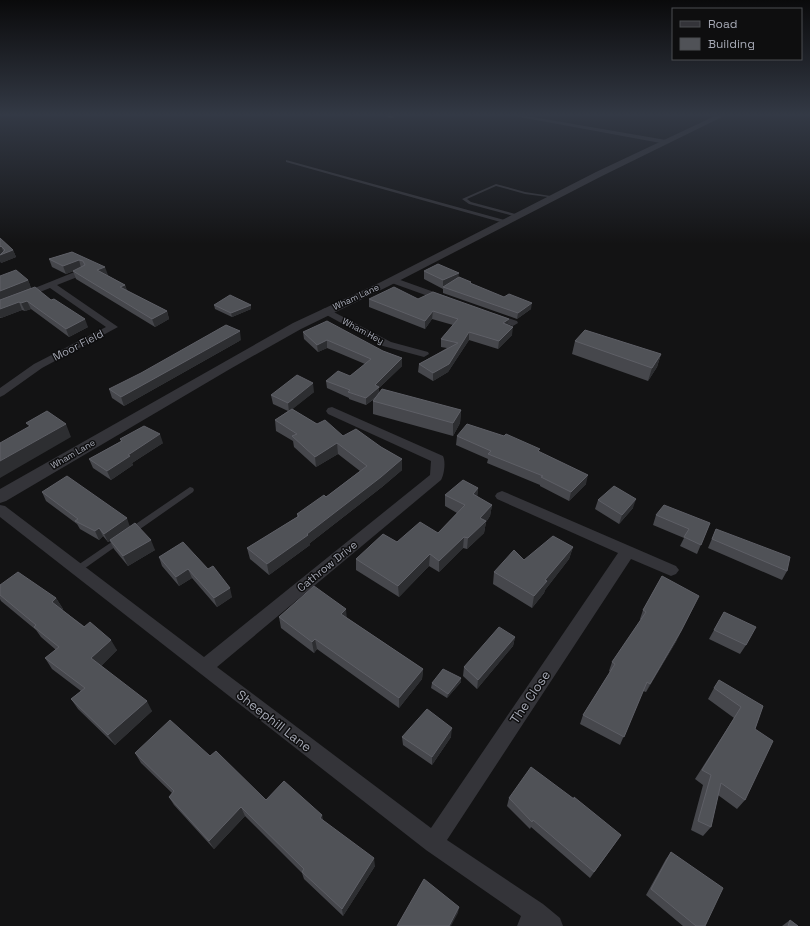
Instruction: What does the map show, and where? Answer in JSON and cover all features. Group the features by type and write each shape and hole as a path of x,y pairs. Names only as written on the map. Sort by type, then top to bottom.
{"street":[{"name":"Wham Lane","path":"0,497 224,366 297,326 392,280 633,158"},
{"path":"0,305 82,272"},
{"path":"392,280 456,303"},
{"name":"Moor Field","path":"0,393 38,366 113,327 51,284"},
{"name":"Wham Hey","path":"326,311 387,344 424,354"},
{"path":"484,313 513,323"},
{"name":"Cathrow Drive","path":"204,667 436,477 438,459 332,411"},
{"path":"502,496 671,570"},
{"name":"Sheephill Lane","path":"0,510 531,919 552,926"},
{"name":"The Close","path":"433,843 628,551"}],"lane":[{"path":"287,162 512,219"},
{"path":"512,219 470,203 464,199 496,185 525,193 555,197"},
{"path":"78,569 190,490"}],"building":[{"path":"0,238 13,250 0,255 5,250 1,246 0,247"},
{"path":"72,252 105,267 97,270 125,285 120,287 167,311 152,319 73,271 85,265 83,261 79,260 63,266 49,259"},
{"path":"438,264 459,273 443,280 424,271"},
{"path":"16,270 28,280 0,291 0,276"},
{"path":"459,277 504,297 509,294 532,303 518,313 443,287"},
{"path":"35,287 51,300 54,299 85,319 66,329 27,301 21,303 19,302 0,309 0,300"},
{"path":"394,287 418,299 433,292 509,319 503,323 513,327 499,341 469,332 449,364 433,373 419,364 458,343 441,339 458,319 433,311 425,321 369,299"},
{"path":"230,295 251,305 231,313 214,305"},
{"path":"327,321 383,351 402,358 375,385 379,387 366,398 348,392 350,390 326,381 338,371 350,376 371,359 327,340 317,345 303,332"},
{"path":"226,325 240,331 121,397 109,389 141,373"},
{"path":"585,330 661,354 652,368 575,341"},
{"path":"297,375 313,383 288,403 271,395"},
{"path":"382,389 461,410 453,423 373,401"},
{"path":"292,409 317,424 325,420 343,436 356,429 381,447 402,459 307,534 308,535 267,564 247,548 299,516 297,514 324,495 326,497 367,466 337,443 315,457 292,436 297,434 275,420"},
{"path":"47,411 66,424 0,461 0,443 30,426 26,423"},
{"path":"467,424 504,436 506,434 540,449 538,451 588,475 571,492 541,477 543,476 488,454 491,451 457,436"},
{"path":"144,426 160,434 107,471 89,459 122,441 120,439"},
{"path":"67,476 127,518 104,534 99,528 95,531 75,521 78,519 42,492"},
{"path":"463,480 478,488 473,494 492,505 480,518 486,521 468,538 464,537 439,561 430,554 398,586 356,559 383,534 397,542 420,522 438,533 465,505 445,495"},
{"path":"614,486 636,499 622,515 598,500"},
{"path":"664,505 710,523 701,545 684,537 689,529 656,515"},
{"path":"135,523 151,540 123,556 110,540"},
{"path":"716,529 790,557 787,571 712,539"},
{"path":"553,536 573,547 545,580 547,581 534,596 494,572 514,550 524,560"},
{"path":"183,542 208,569 213,566 230,588 214,598 188,569 176,577 159,557"},
{"path":"18,572 56,598 52,602 84,627 90,622 111,640 91,658 147,701 108,735 71,699 85,688 45,658 59,647 34,627 36,625 0,595 0,585"},
{"path":"662,576 699,596 681,631 650,684 647,682 624,737 583,715 615,664 612,662 646,612 643,610"},
{"path":"314,586 346,609 341,614 423,669 399,698 315,639 312,642 279,617"},
{"path":"724,612 756,627 746,645 714,630"},
{"path":"499,627 515,637 478,680 464,667"},
{"path":"443,669 461,678 448,694 432,683"},
{"path":"719,680 763,706 755,729 773,741 745,800 721,783 711,827 698,821 711,775 702,770 741,707 714,688"},
{"path":"427,709 452,728 432,757 402,737"},
{"path":"170,720 210,756 216,751 266,800 284,781 322,815 320,818 374,858 342,909 302,872 304,869 241,807 209,841 169,797 174,791 135,753"},
{"path":"531,767 574,799 574,797 621,835 594,872 533,820 532,822 509,798"},
{"path":"671,852 723,888 705,926 696,926 651,889"},
{"path":"424,879 459,907 449,926 397,926"},
{"path":"790,920 798,926 788,926"}]}
